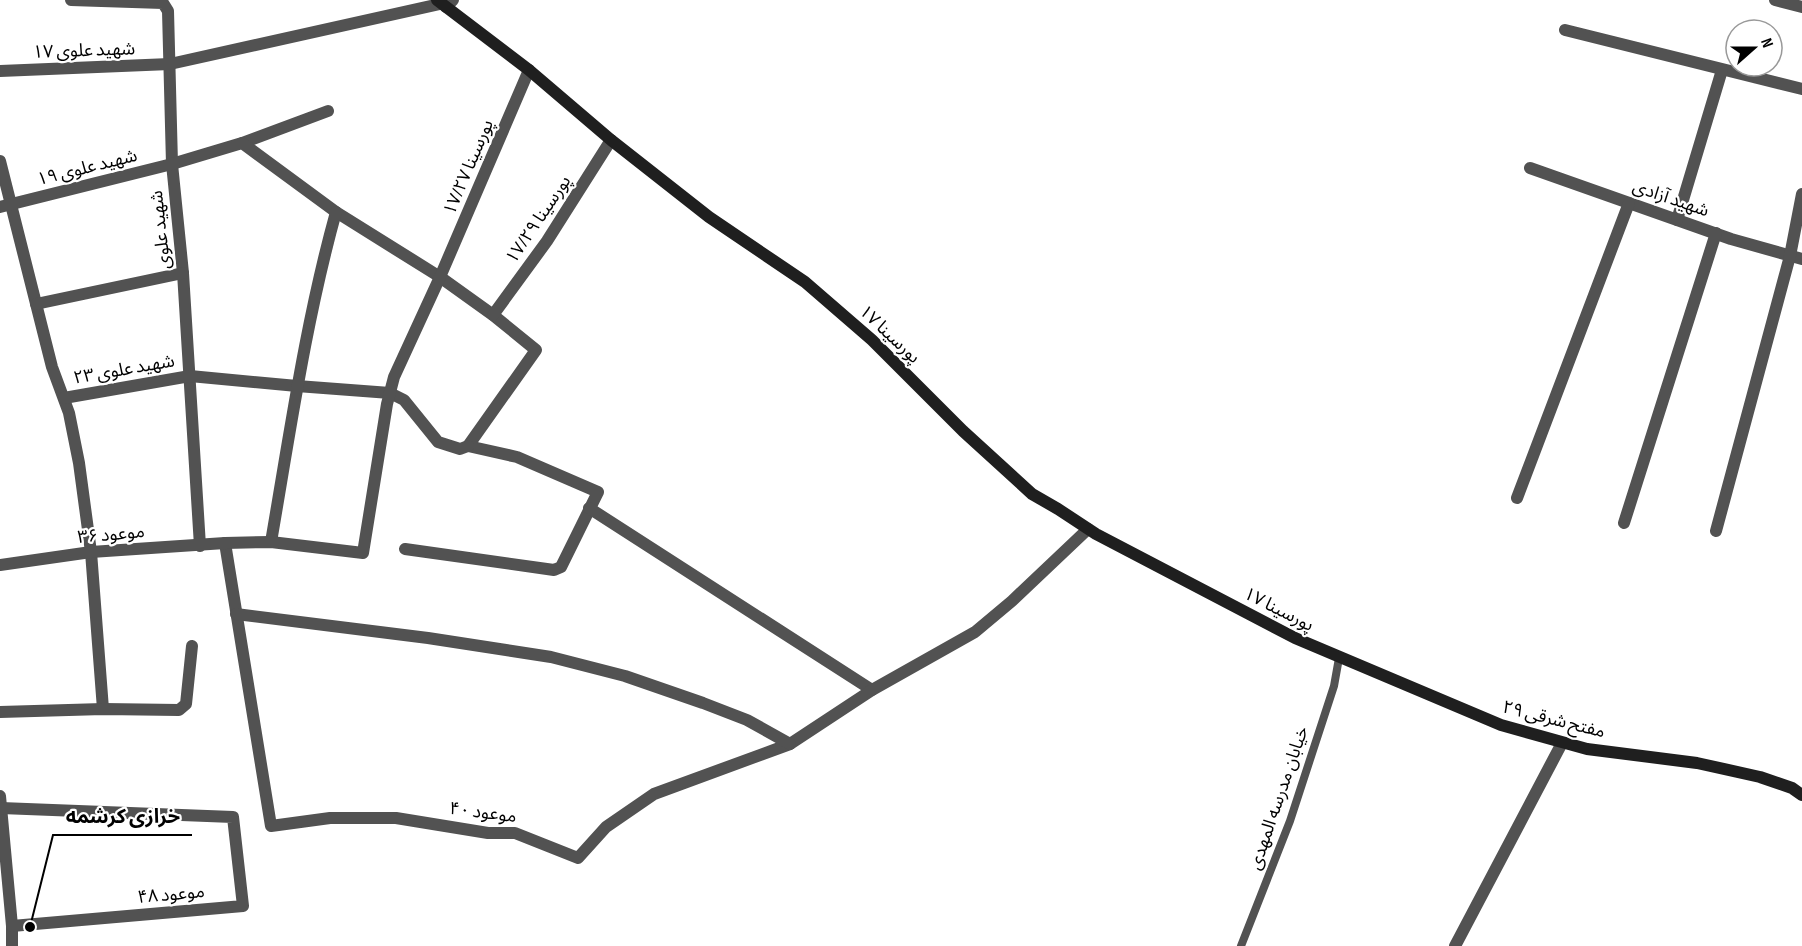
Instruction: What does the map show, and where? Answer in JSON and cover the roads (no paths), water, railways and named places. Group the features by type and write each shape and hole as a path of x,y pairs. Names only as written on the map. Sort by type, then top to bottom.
{"street":[{"name":"شهید علوی","path":"70,0 163,3 168,11 172,164 183,273 200,546"},
{"path":"1775,0 1802,7"},
{"name":"شهید علوی ۱۷","path":"0,71 170,64 444,3"},
{"name":"پورسینا ۱۷","path":"444,3 709,217 805,282 872,340 963,431 1032,495 1088,528 1295,638 1339,658"},
{"path":"1565,30 1802,88"},
{"name":"پورسینا ۱۷/۲۷","path":"363,553 394,377 440,277 529,70"},
{"path":"1677,220 1722,70"},
{"name":"شهید علوی ۱۹","path":"5,206 172,164 242,143 328,111"},
{"name":"پورسینا ۱۷/۲۹","path":"493,315 547,241 611,140"},
{"path":"242,143 336,212 440,277 493,315 536,350 468,446"},
{"path":"0,161 5,206 36,304 52,367 69,412 79,463 91,552 103,709"},
{"name":"شهید آزادی","path":"1530,168 1731,239 1796,257"},
{"path":"1716,531 1796,257 1802,194"},
{"path":"1517,498 1629,203"},
{"path":"271,542 297,386 320,271 336,212"},
{"path":"1624,523 1716,233"},
{"path":"36,304 183,273"},
{"name":"شهید علوی ۲۳","path":"64,398 190,376 390,393"},
{"path":"390,393 404,400 438,442 460,449 468,446 517,457 597,490 598,494 558,570 405,549"},
{"path":"589,508 872,690"},
{"path":"225,543 236,614 428,638 551,657 625,676 703,702 747,720 790,744 872,690 975,632 1012,601 1088,528"},
{"name":"موعود ۳۶","path":"0,565 91,552 225,543 271,542 363,553"},
{"name":"موعود ۴۰","path":"236,614 271,826 330,818 396,818 488,833 515,833 578,858 606,827 654,794 790,744"},
{"path":"0,712 103,709 179,710 186,704 192,646"},
{"name":"مفتح شرقی ۲۹","path":"1339,658 1501,725 1587,749 1697,763 1760,777 1792,788 1802,795"},
{"path":"1455,946 1562,743"},
{"path":"1,802 12,946"},
{"name":"موعود ۴۸","path":"1,802 233,817 243,906 12,926"}],"lane":[{"name":"خیابان مدرسه المهدی","path":"1241,946 1290,821 1334,686 1339,658"}],"place":[{"name":"خرازی کرشمه","path":"30,927"}]}
